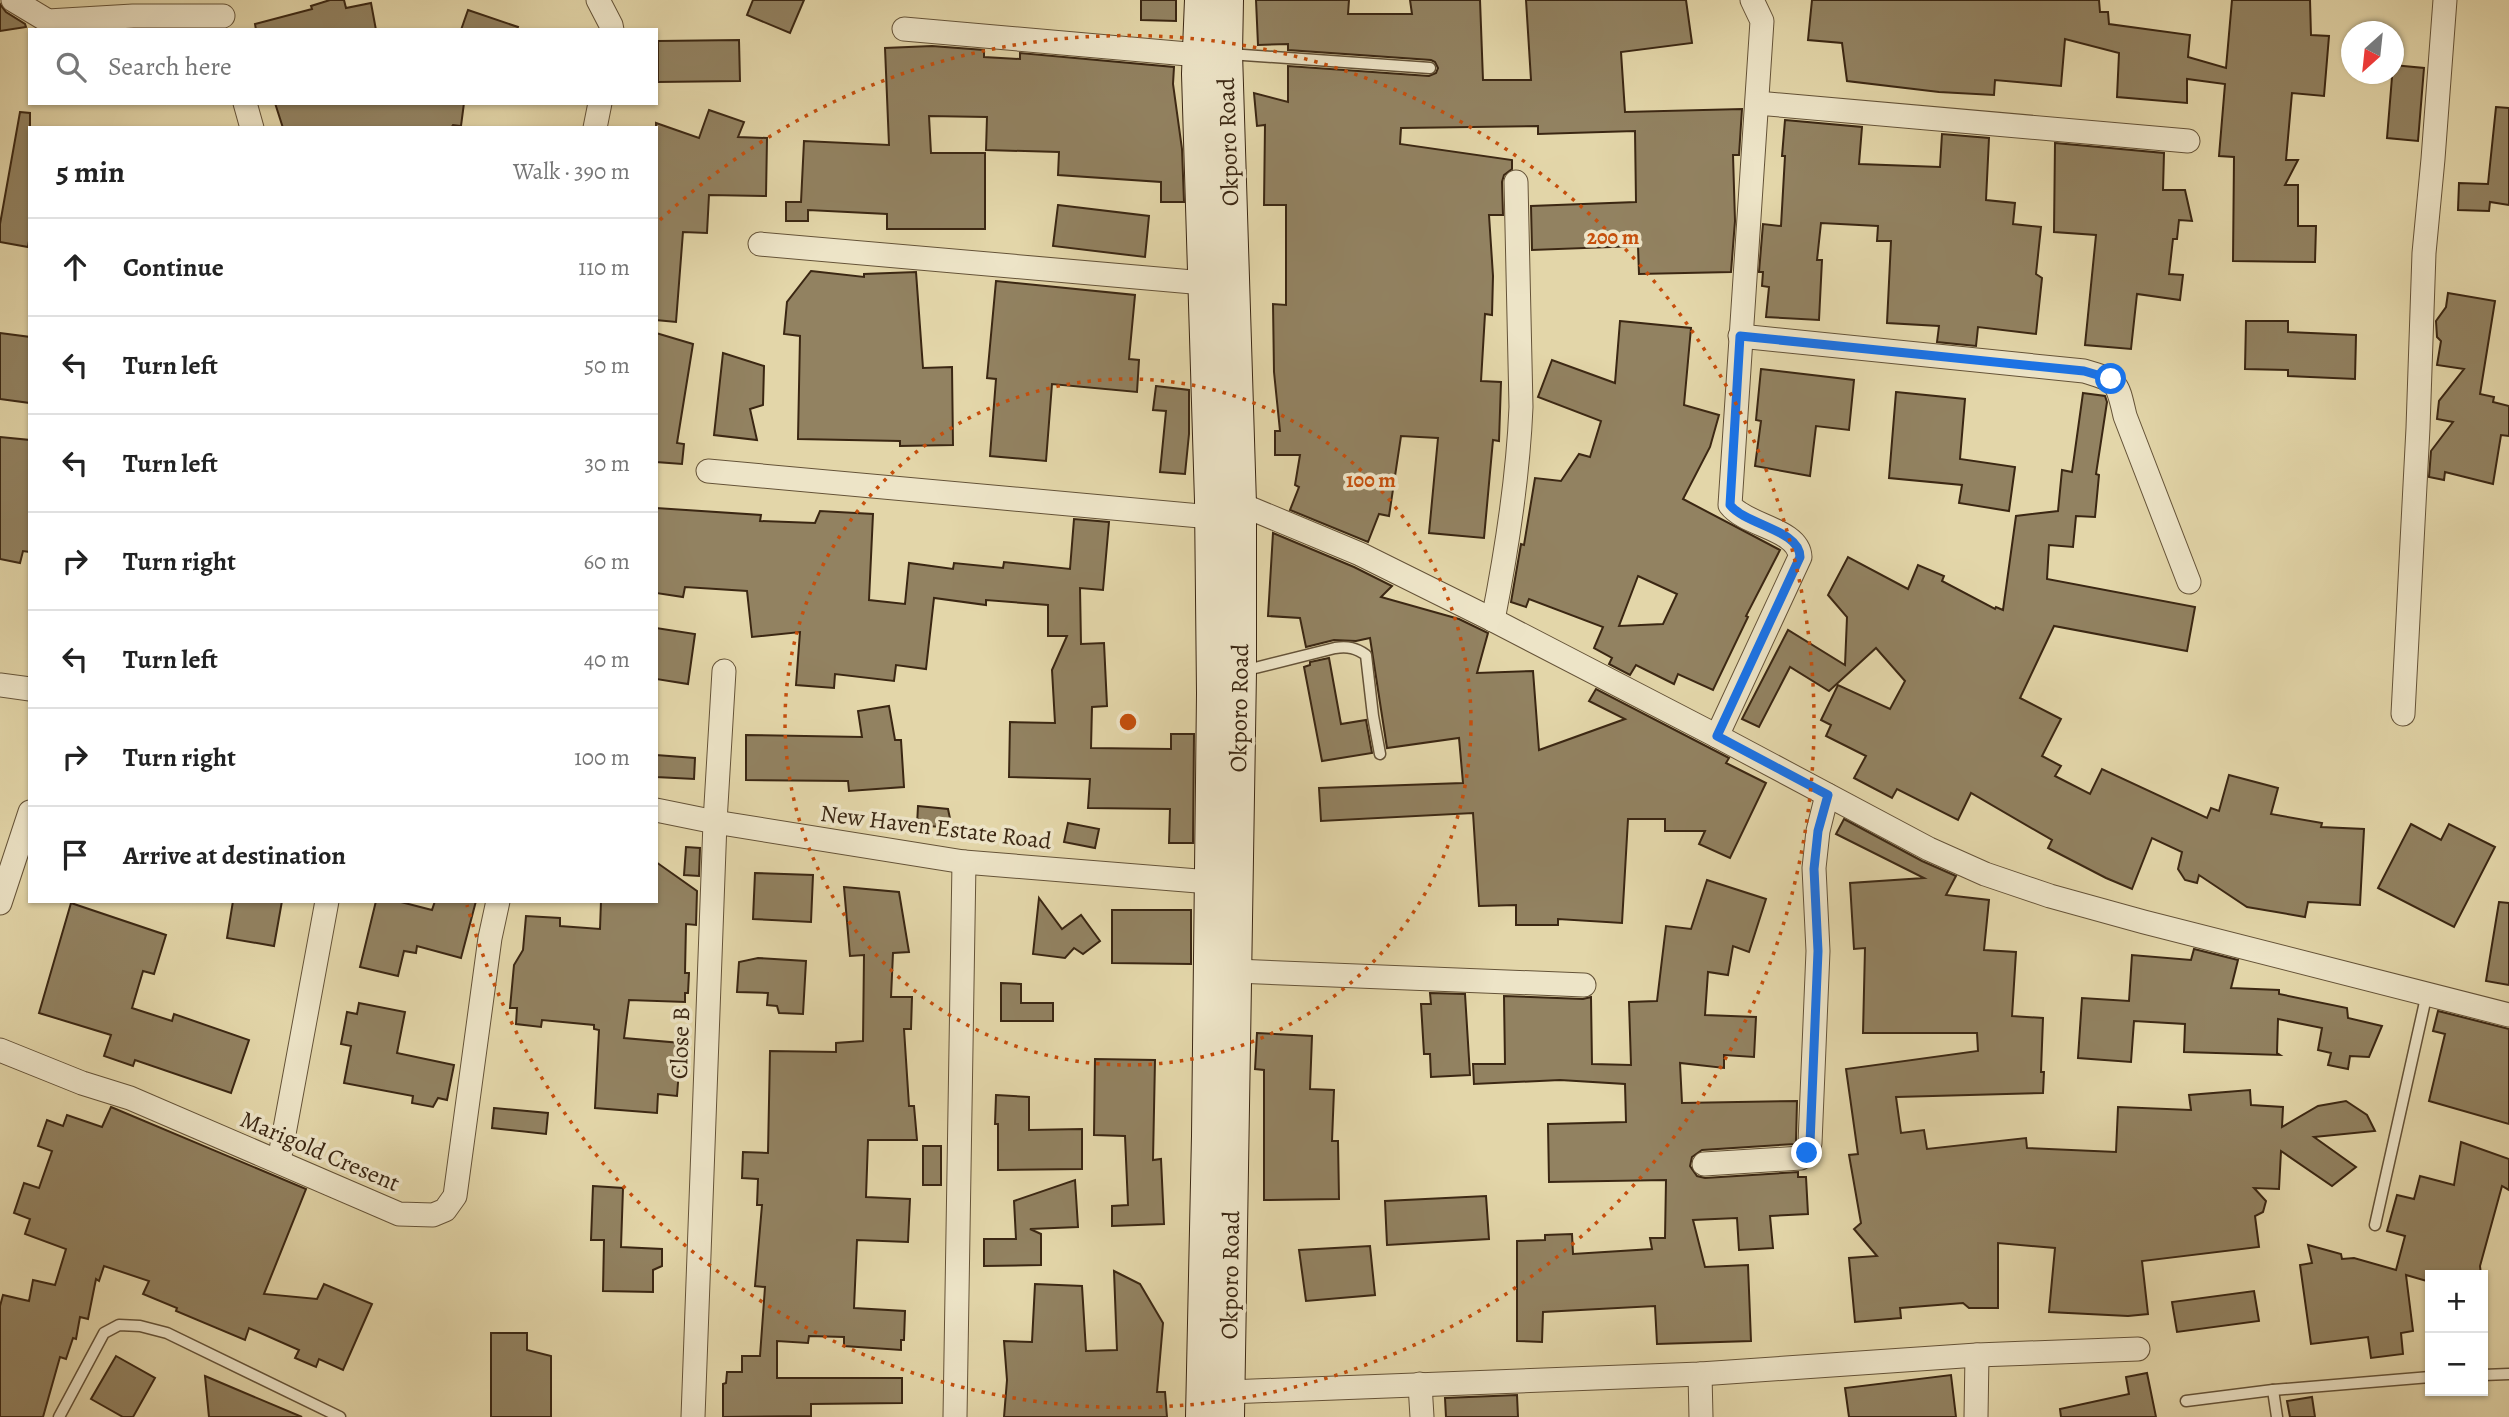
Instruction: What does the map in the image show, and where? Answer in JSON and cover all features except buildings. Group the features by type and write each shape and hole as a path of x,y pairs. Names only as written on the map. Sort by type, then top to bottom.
{"main road":[{"name":"Okporo Road","path":"1201,0 1212,54 1240,504 1240,671 1228,1404"},
{"name":"Okporo Road","path":"1202,1417 1213,692 1204,283 1212,54 1227,0"}],"street":[{"path":"13,0 48,21 133,16 226,15"},
{"path":"598,0 612,28"},
{"path":"1717,736 1800,557 1800,549 1791,539 1737,514 1730,505 1762,21 1752,0"},
{"path":"2403,714 2424,253 2445,0"},
{"path":"904,29 1212,54"},
{"path":"1757,103 2188,141"},
{"path":"246,105 251,126"},
{"path":"595,126 600,105"},
{"path":"1493,620 1510,527 1520,443 1516,182"},
{"path":"760,244 1204,283"},
{"path":"1740,336 2084,371 2111,379 2119,389 2125,416 2189,582"},
{"path":"708,471 1211,517"},
{"path":"1240,504 1360,554 1493,620 1929,849 1985,874 2050,896 2144,922 2509,1016"},
{"name":"Close B","path":"693,1417 715,822 724,671"},
{"path":"0,685 28,689"},
{"path":"1704,1164 1801,1158 1807,1153 1810,1143 1818,951 1814,869 1818,831 1828,795"},
{"name":"New Haven Estate Road","path":"658,810 964,862 1210,882"},
{"path":"0,903 28,818"},
{"path":"955,1417 964,862"},
{"path":"279,1161 327,903"},
{"name":"Marigold Cresent","path":"0,1050 82,1083 130,1098 399,1214 433,1215 445,1210 455,1196 490,937 498,903"},
{"path":"1235,971 1584,985"},
{"path":"1228,1404 1420,1384 1700,1374 1977,1355 2137,1349"},
{"path":"1976,1417 1977,1355"},
{"path":"1700,1374 1701,1417"},
{"path":"1420,1384 1422,1417"}],"lane":[{"path":"1212,54 1430,68"},
{"path":"1240,671 1335,648 1358,649 1366,655 1380,754"},
{"path":"2375,1225 2427,993"},
{"path":"60,1417 104,1333 119,1325 140,1326 167,1333 340,1417"},
{"path":"2488,1375 2509,1374"},
{"path":"2186,1401 2273,1390 2425,1377"},
{"path":"2273,1390 2277,1417"}],"route":[{"path":"1807,1153 1810,1143 1818,951 1814,869 1818,831 1828,795 1717,736 1800,557 1800,549 1791,539 1737,514 1730,505 1740,336 2084,371 2111,379"}]}
